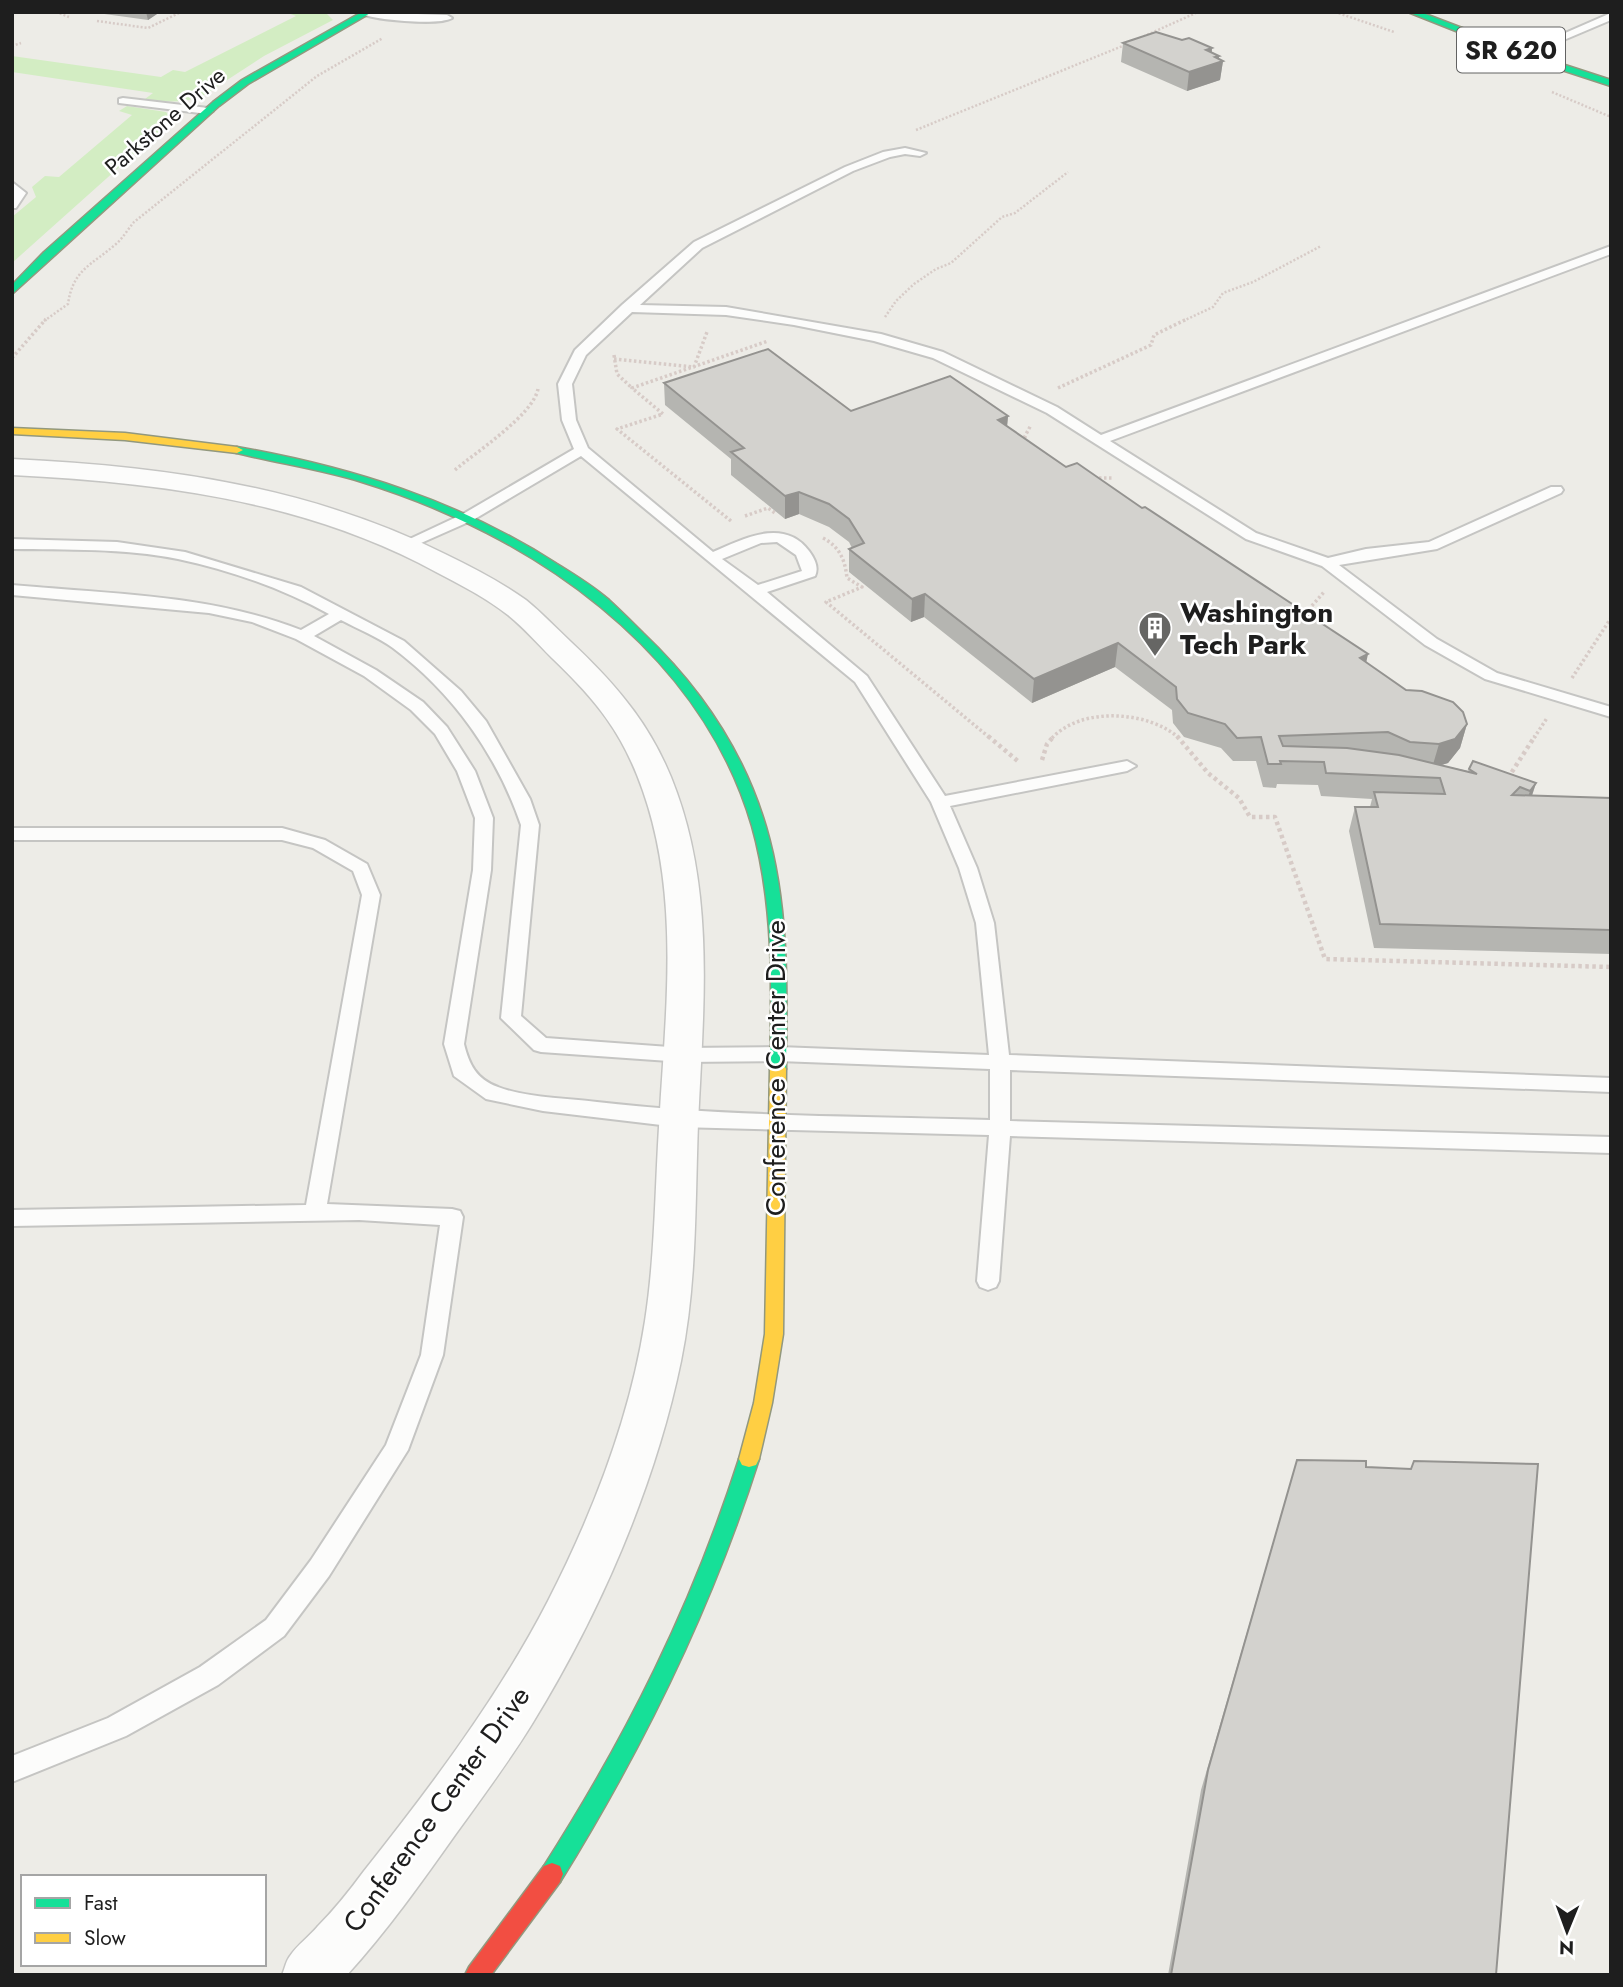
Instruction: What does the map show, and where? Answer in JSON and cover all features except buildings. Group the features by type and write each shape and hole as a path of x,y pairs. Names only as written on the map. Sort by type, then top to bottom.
{"street":[{"name":"SR 620","path":"1412,12 1522,54 1611,83"},
{"name":"Parkstone Drive","path":"12,291 48,254 208,111 245,82 367,13"},
{"name":"Conference Center Drive","path":"12,431 134,435 203,443 274,456 390,487 468,517 545,560 610,604 650,643 692,691 720,734 743,778 757,821 778,934 779,1054 774,1341 755,1439 723,1537 684,1634 630,1742 590,1813 516,1927 477,1975"},
{"name":"Conference Center Drive","path":"12,467 144,475 253,494 336,517 407,544 519,609 615,704 639,743 659,787 678,849 686,953 683,1055 669,1306 653,1391 620,1491 581,1590 525,1692 471,1772 400,1868 309,1975"}],"lane":[{"path":"362,12 412,18 447,18"},
{"path":"1522,54 1611,16"},
{"path":"123,100 208,111"},
{"path":"920,152 887,154 849,169 698,245 580,353 565,384 569,420 582,450 861,679 940,802 968,868 985,923 1000,1064 1000,1127 988,1280"},
{"path":"12,185 20,193 12,205"},
{"path":"1099,440 1611,250"},
{"path":"627,308 726,311 877,337 938,355 1032,400 1251,536 1326,563 1430,642 1491,676 1611,712"},
{"path":"407,544 468,517 582,450"},
{"path":"1326,563 1366,554 1433,546 1556,490"},
{"path":"711,558 769,537 790,542 803,551 810,564 810,573 756,591"},
{"path":"12,544 117,547 180,555 296,590 398,644 455,695 480,725 521,799 530,825 511,1018 541,1045 683,1055 779,1054 1611,1086"},
{"path":"12,590 209,608 256,618 302,636 370,673 417,706 441,731 466,771 484,818 482,870 454,1044 461,1071 494,1094 543,1103 678,1118 1611,1145"},
{"path":"302,636 340,614"},
{"path":"940,802 1127,766"},
{"path":"12,834 282,834 319,844 362,868 371,895 315,1213"},
{"path":"12,1218 359,1212 452,1217 432,1355 396,1450 320,1568 275,1628 209,1676 117,1727 12,1769"}],"path":[{"path":"56,12 69,17"},
{"path":"97,21 148,28 181,12"},
{"path":"12,358 44,321 68,304 70,291 82,269 117,243 134,222 317,76 412,18"},
{"path":"12,46 21,43"},
{"path":"881,322 895,301 914,284 936,269 951,263 1002,217 1015,213 1068,172"},
{"path":"1032,400 1151,345 1154,335 1213,307 1223,293 1253,282 1321,246"},
{"path":"694,367 709,327"},
{"path":"632,388 780,337"},
{"path":"749,342 755,346"},
{"path":"617,350 614,359 618,376 663,414 617,429 729,522 768,508 778,516"},
{"path":"614,359 694,367"},
{"path":"1048,381 1060,387"},
{"path":"820,537 831,541 841,554 847,578 862,587 826,602 1028,770"},
{"path":"1298,621 1324,592"},
{"path":"1040,766 1047,745 1072,723 1109,717 1129,718 1166,728 1189,746 1214,779 1244,801 1250,817 1275,817 1325,959 1611,967"}],"green space":[{"path":"285,12 325,12 333,20 264,56 194,99 145,99 153,93 12,72 12,56 161,77 173,70 185,72 296,16"},
{"path":"127,106 166,112 173,119 12,263 12,217 36,197 32,187 45,176 59,177 132,115 119,111"}],"traffic: fast":[{"path":"12,291 48,254 216,104 245,82 368,12"},
{"path":"1412,12 1522,54 1611,83"},
{"path":"237,450 367,480 409,494 490,529 529,551 600,599 676,674 705,712 730,752 760,829 773,896 776,931 778,1069"},
{"path":"552,1874 612,1776 666,1674 712,1568 749,1459"}],"traffic: slow":[{"path":"12,431 125,437 237,450"},
{"path":"749,1459 763,1403 774,1334 778,1069"}],"traffic: jam":[{"path":"477,1975 552,1874"}],"place":[{"name":"Washington Tech Park","path":"1155,658"}]}
